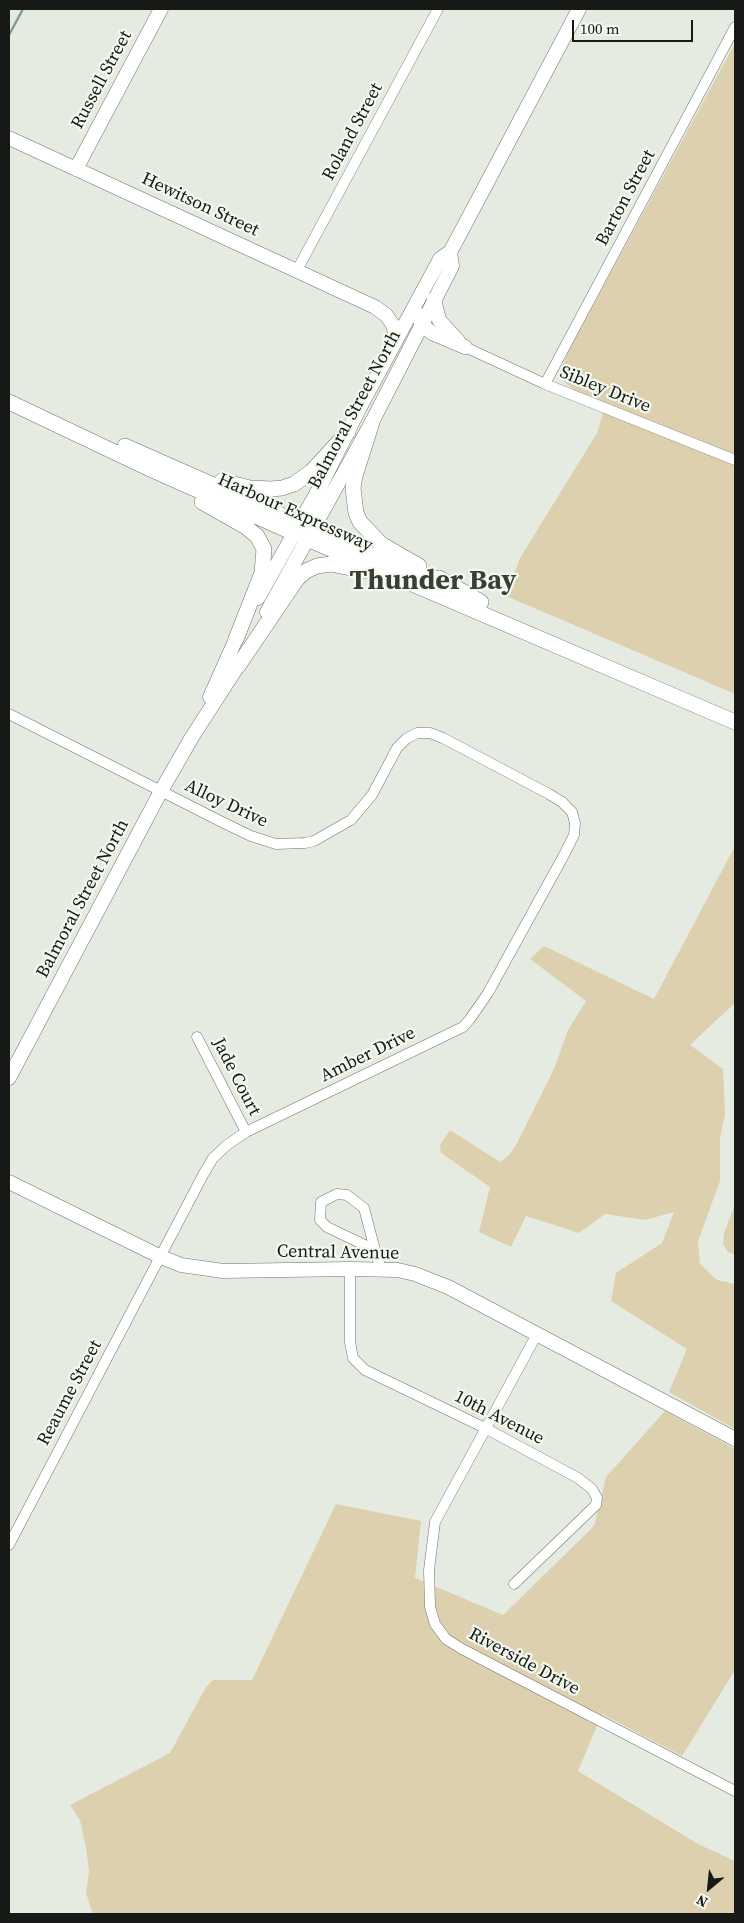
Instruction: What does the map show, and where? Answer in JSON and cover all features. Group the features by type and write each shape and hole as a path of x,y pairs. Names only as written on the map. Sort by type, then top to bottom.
{"main road":[{"name":"Russell Street","path":"76,169 161,9"},
{"name":"Balmoral Street North","path":"9,1078 161,791 192,737 238,666 348,432 440,258 450,252 579,9"},
{"name":"Hewitson Street","path":"9,138 375,307 388,310 406,321"},
{"name":"Balmoral Street North","path":"192,737 236,639 372,422 452,266 450,252"},
{"path":"450,252 420,310 421,324 440,338 465,347"},
{"path":"434,299 439,320 451,335 465,347"},
{"path":"375,307 386,315 393,325 395,342"},
{"path":"384,398 408,342 409,334 406,321"},
{"name":"Harbour Expressway","path":"9,391 394,576 735,722"},
{"name":"Harbour Expressway","path":"9,402 118,454 481,602 735,711"},
{"path":"372,422 357,467 353,488 354,502 360,522 381,544 481,602"},
{"path":"144,455 228,483 250,488 282,488 294,484 311,472 348,432"},
{"path":"118,454 246,527 260,541 264,549 262,573 236,639"},
{"path":"238,666 297,579 306,571 317,566 330,564 394,576"},
{"name":"Central Avenue","path":"9,1182 181,1265 223,1271 382,1269 415,1274 448,1287 735,1438"}],"street":[{"name":"Roland Street","path":"296,270 438,9"},
{"name":"Barton Street","path":"545,384 735,27"},
{"name":"Sibley Drive","path":"465,347 545,384 735,460"},
{"name":"Alloy Drive","path":"9,714 251,836 276,844 304,843 326,835 351,820 372,795 397,748 406,739 417,733 430,734 443,738 562,802 572,812 575,823 574,835 564,855"},
{"name":"Amber Drive","path":"161,1257 203,1175 213,1158 226,1145 246,1132 463,1027 488,993 564,855"},
{"name":"Jade Court","path":"197,1037 246,1132"},
{"path":"374,1250 327,1227 320,1220 321,1202 337,1194 347,1195 364,1208 374,1250 382,1269"},
{"name":"Reaume Street","path":"9,1545 161,1257"},
{"name":"10th Avenue","path":"350,1269 349,1332 353,1358 365,1370 485,1428 578,1478 592,1489 597,1498 596,1505 514,1584"},
{"name":"Riverside Drive","path":"537,1334 435,1522 429,1570 430,1607 435,1624 446,1638 462,1649 735,1790"}],"shaded area":[{"path":"735,43 735,694 506,596 520,558 597,433 603,413 558,377 569,350"},
{"path":"735,846 735,1003 690,1045 723,1069 725,1114 720,1138 720,1181 698,1241 700,1264 717,1280 735,1284 735,1429 669,1392 687,1349 611,1301 616,1273 662,1243 674,1212 645,1220 605,1214 579,1233 526,1216 511,1247 479,1232 490,1187 441,1153 440,1145 450,1130 500,1162 509,1155 516,1145 554,1069 568,1030 586,1001 530,959 544,946 654,999"},
{"path":"735,1204 735,1255 728,1252 723,1244 724,1233"},
{"path":"665,1411 735,1449 735,1670 682,1756 602,1714 578,1771 698,1844 735,1861 735,1914 93,1914 86,1893 89,1871 86,1848 80,1820 70,1805 170,1753 206,1687 213,1680 252,1680 336,1504 421,1521 415,1578 503,1615 594,1526 606,1477"}],"waterway":[{"path":"9,35 23,9"}],"district":[{"name":"Thunder Bay","path":"433,582"}]}
